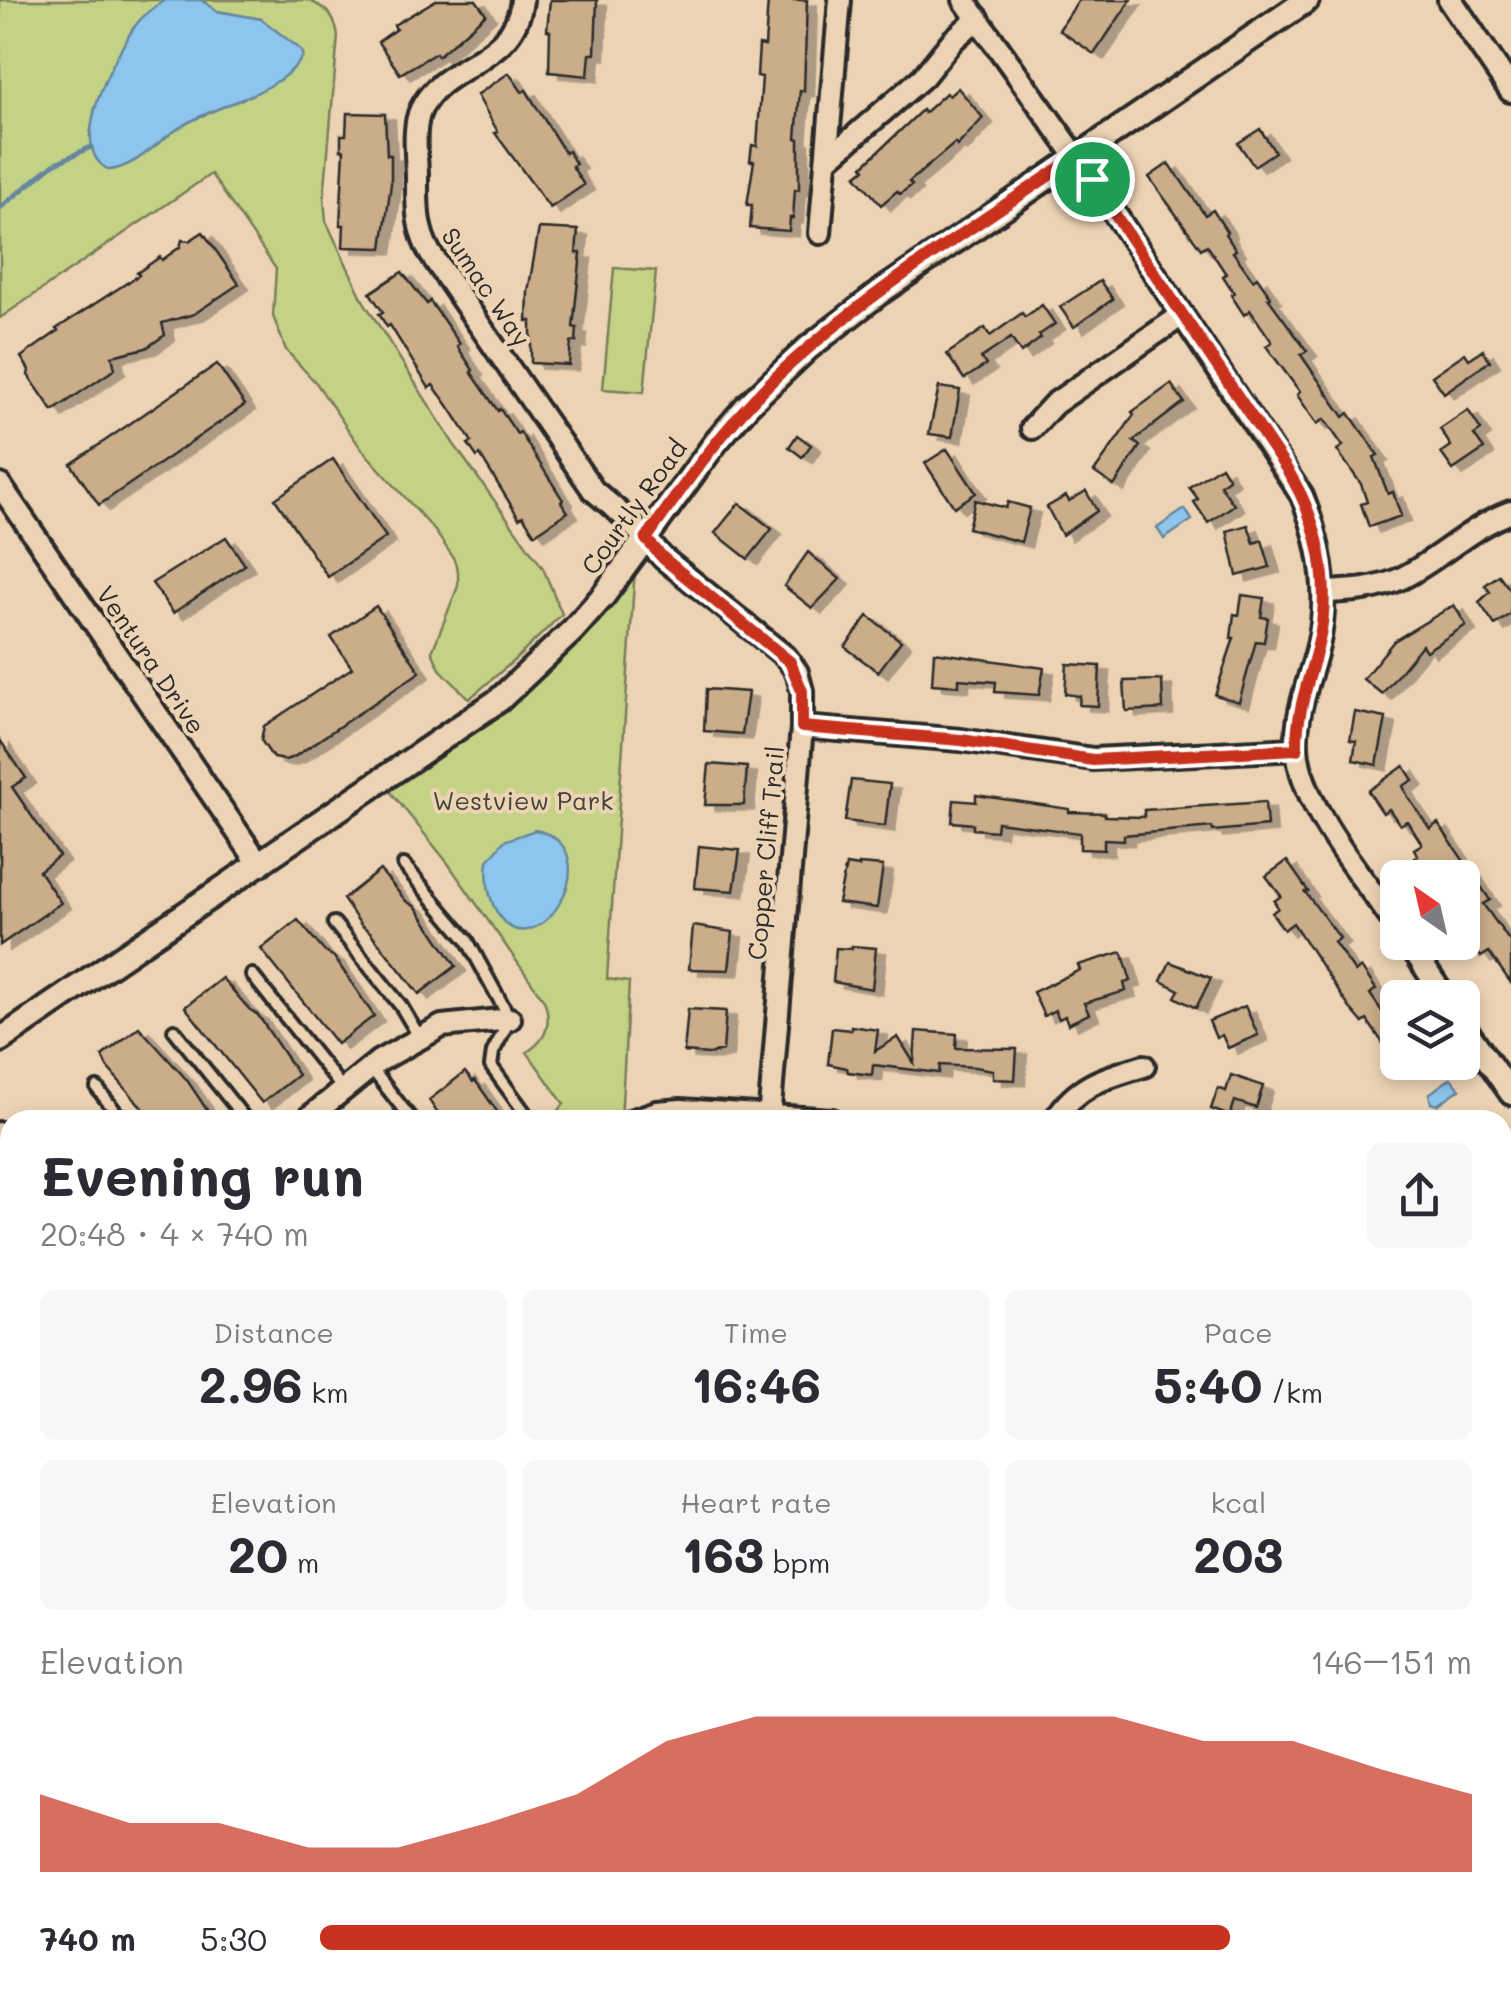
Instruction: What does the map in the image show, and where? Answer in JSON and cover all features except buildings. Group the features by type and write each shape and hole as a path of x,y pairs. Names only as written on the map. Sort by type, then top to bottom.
{"street":[{"name":"Sumac Way","path":"522,0 518,23 506,39 422,106 417,122 420,232 430,253 593,490 646,539"},
{"path":"820,234 840,0"},
{"path":"964,0 1076,157 1297,486 1318,544 1324,592 1318,644 1297,723 1297,749 1314,805 1380,902"},
{"name":"Courtly Road","path":"0,1040 499,700 572,630 646,539 716,442 747,406 808,348 879,294 1307,0"},
{"path":"1450,0 1511,90"},
{"path":"828,159 923,77 952,41 978,18"},
{"path":"1032,428 1054,404 1182,315"},
{"name":"Ventura Drive","path":"0,485 260,865"},
{"path":"1324,592 1361,590 1398,580 1488,522 1511,512"},
{"name":"Copper Cliff Trail","path":"646,539 663,558 790,662 802,691 770,1110"},
{"path":"802,727 961,740 1093,760 1297,749"},
{"path":"319,1110 371,1068 449,1024 510,1018"},
{"path":"1480,1048 1511,1094"},
{"path":"1062,1110 1085,1086 1144,1066"}],"lane":[{"path":"404,865 467,940 510,1018 490,1066 523,1110"},
{"path":"334,923 400,1006 420,1038"},
{"path":"252,974 344,1090"},
{"path":"174,1030 238,1110"},
{"path":"371,1068 404,1110"},
{"path":"97,1088 114,1110"}],"green space":[{"path":"0,0 165,0 132,30 95,108 90,136 109,170 138,158 197,118 278,81 303,57 261,19 217,11 201,0 308,0 332,17 338,36 324,198 326,221 364,302 453,443 543,568 562,614 469,699 440,669 432,652 458,586 453,557 435,531 360,447 317,384 286,350 273,316 276,269 211,174 0,318"},
{"path":"614,268 656,271 644,392 603,389"},
{"name":"Westview Park","path":"636,554 607,979 629,982 622,1110 559,1110 564,1104 527,1052 546,1030 544,1000 447,862 382,781 499,700"}],"water":[{"path":"165,0 201,0 217,11 261,19 300,49 303,57 278,81 197,118 138,158 109,170 96,158 91,142 98,101 135,26"},
{"path":"1185,509 1192,520 1164,539 1157,528"},
{"path":"535,830 558,841 569,859 569,880 561,901 547,919 531,929 514,929 492,902 488,861 504,841"},
{"path":"1448,1080 1460,1089 1437,1105 1431,1103 1429,1094"}],"waterway":[{"path":"0,208 54,164 91,147"}],"route":[{"path":"1076,157 1092,179 1286,468 1310,516 1324,592 1318,644 1297,723 1297,749 1093,760 961,740 802,727 802,691 790,662 663,558 646,539 716,442 747,406 808,348 1076,157"}]}
